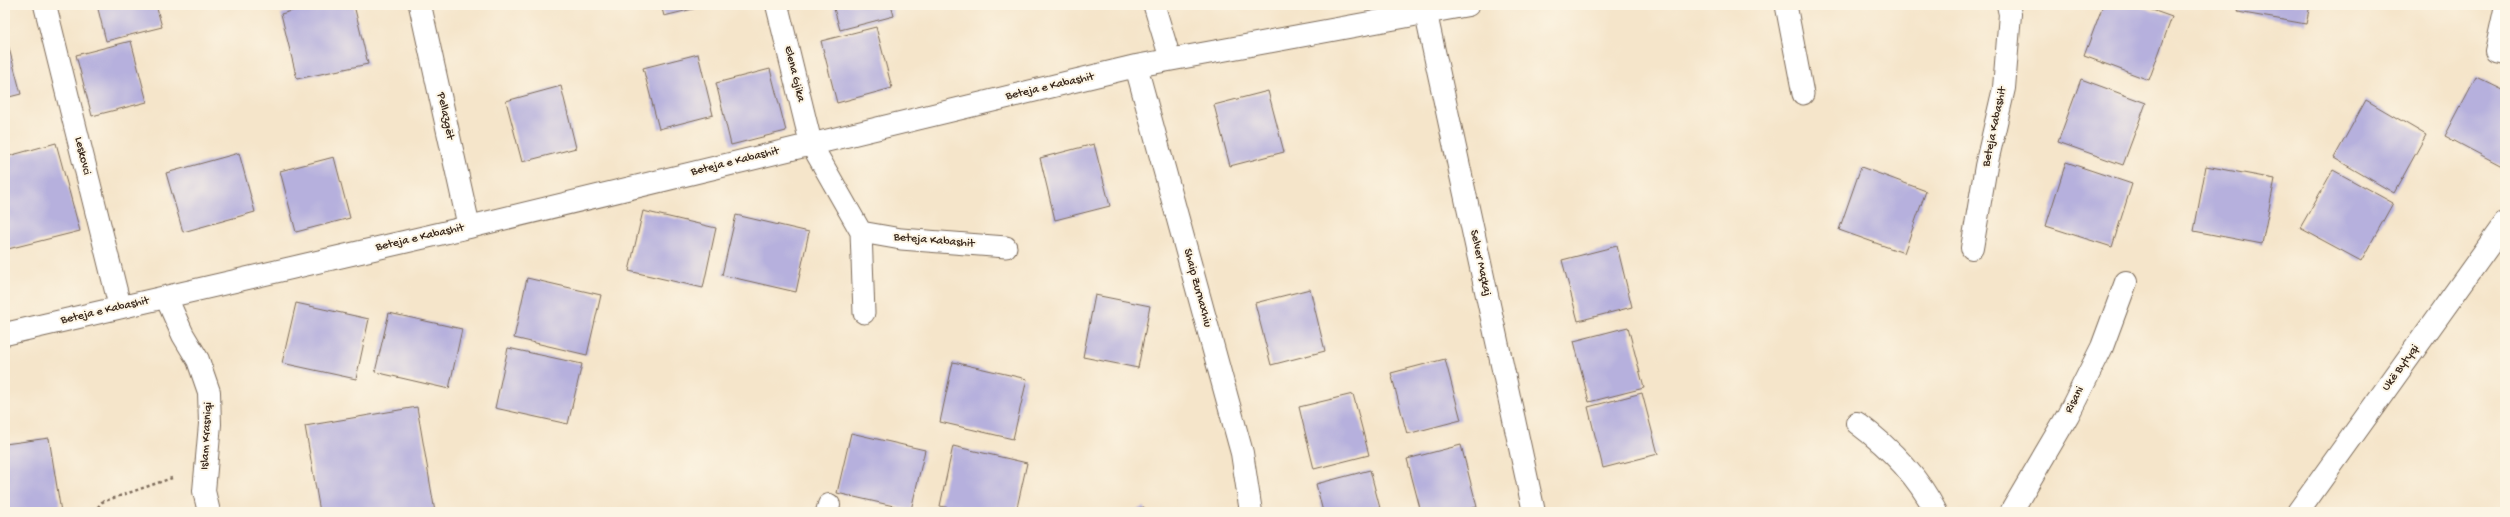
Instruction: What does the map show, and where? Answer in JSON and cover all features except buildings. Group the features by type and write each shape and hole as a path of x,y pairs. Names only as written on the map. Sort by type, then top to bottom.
{"street":[{"name":"Leskovci","path":"45,5 120,306"},
{"name":"Pellazgët","path":"420,5 469,226"},
{"name":"Elena Gjika","path":"777,5 811,144"},
{"name":"Beteja e Kabashit","path":"5,334 120,306 166,297 469,226 1170,58 1425,10 1468,5"},
{"name":"Beteja Kabashit","path":"1972,248 1986,166 2004,88 2010,14 2008,5"},
{"name":"Selver Maçkaj","path":"1425,10 1534,512"},
{"path":"2505,10 2496,51 2505,53"},
{"name":"Shaip Zurnaxhiu","path":"1136,66 1242,453 1251,512"},
{"name":"Ukë Bytyqi","path":"2298,512 2505,223"},
{"name":"Risani","path":"2011,512 2068,415 2095,361 2126,282"},
{"name":"Islam Krasniqi","path":"166,297 183,335 198,360 210,392 210,424 204,491 209,512"},
{"path":"1857,422 1883,443 1926,492 1936,512"}],"lane":[{"path":"1154,5 1170,58"},
{"path":"1786,5 1803,94"},
{"path":"811,144 861,232 864,313"},
{"name":"Beteja Kabashit","path":"861,232 901,240 1006,247"}],"path":[{"path":"94,512 102,502 170,478 205,470"}]}
